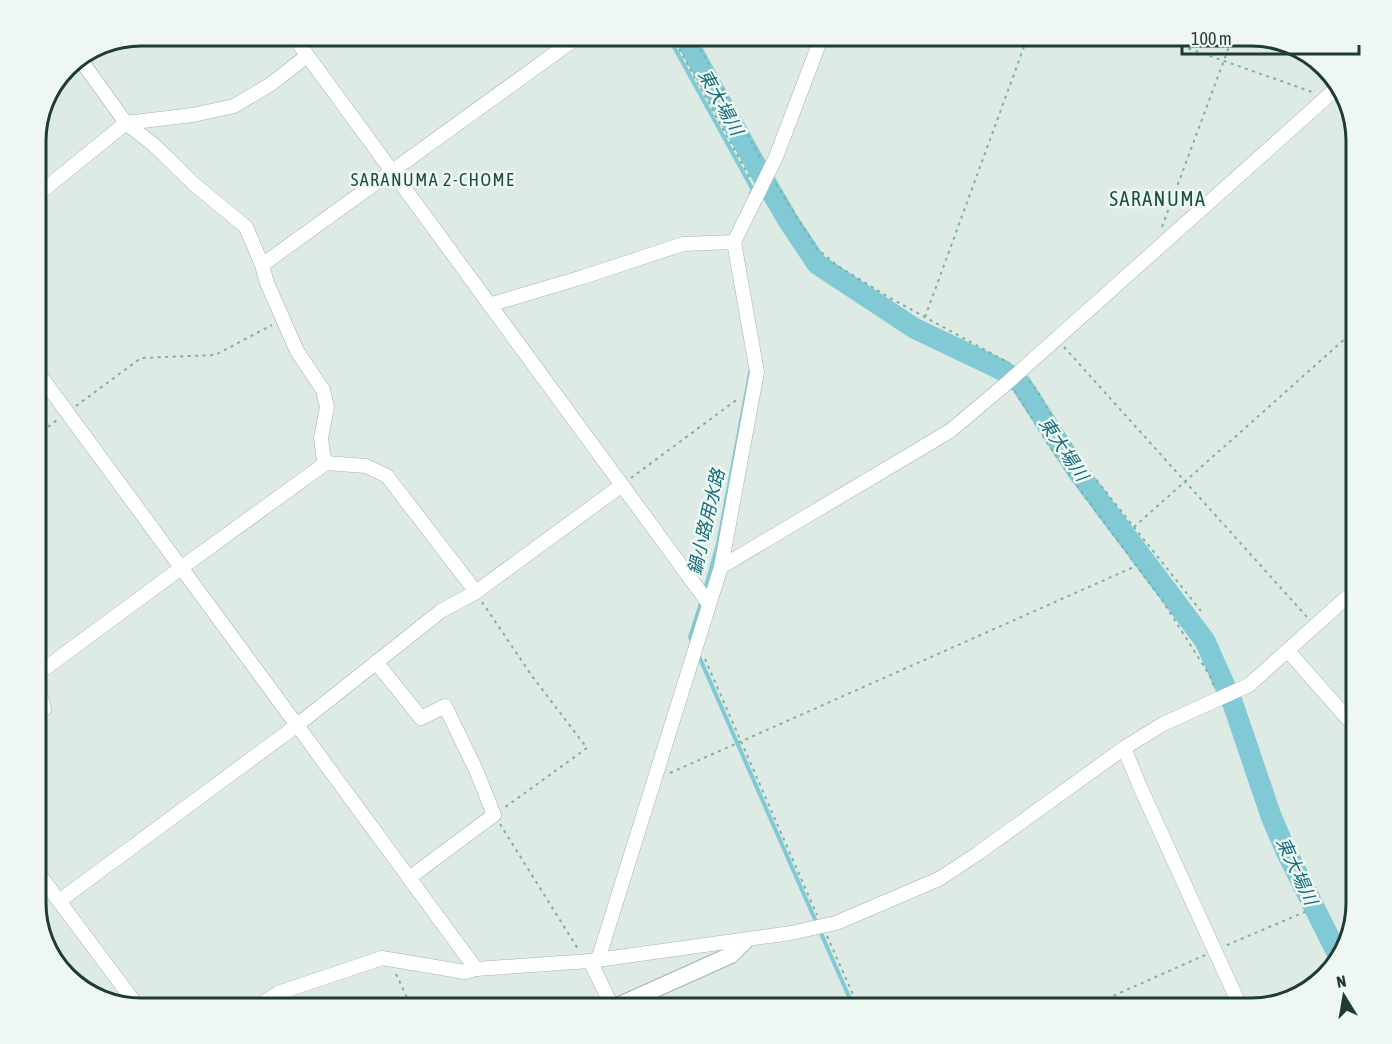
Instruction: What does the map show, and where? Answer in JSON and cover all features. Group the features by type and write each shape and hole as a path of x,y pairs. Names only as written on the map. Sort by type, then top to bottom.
{"street":[{"path":"300,46 709,603"},
{"path":"262,266 565,46"},
{"path":"609,998 592,961 656,776 721,567 757,372 734,242 769,173 818,46"},
{"path":"47,187 126,123 193,115 234,106 271,84 307,56"},
{"path":"85,66 126,123 154,145 195,185 246,226 267,283 297,351 323,390 327,407 321,438 326,463"},
{"path":"721,567 950,431 1007,383 1332,93"},
{"path":"489,305 683,244 734,242"},
{"path":"47,385 476,969"},
{"path":"47,667 326,463 366,466 387,476 476,592"},
{"path":"59,901 296,726 441,611 476,592 622,485"},
{"path":"270,998 278,993 382,958 465,972 476,969 592,961 745,941 823,927 939,879 1124,748 1163,724 1240,691 1346,599"},
{"path":"1288,651 1346,717"},
{"path":"376,662 422,718 445,706 476,770 494,815 409,878"},
{"path":"1124,748 1236,998"},
{"path":"47,885 130,997"},
{"path":"635,998 731,955 745,941"}],"path":[{"path":"678,46 759,194"},
{"path":"699,46 769,173 816,248 838,266 1020,370 1036,389 1070,447 1201,611"},
{"path":"925,316 1024,46"},
{"path":"1180,46 1327,97"},
{"path":"1161,229 1229,46"},
{"path":"47,427 141,358 215,355 283,320"},
{"path":"1056,338 1315,626"},
{"path":"1134,527 1346,338"},
{"path":"1007,383 1019,396 1049,446 1162,600 1210,676 1219,699"},
{"path":"622,485 754,387"},
{"path":"656,776 673,772 1136,566"},
{"path":"476,592 532,676 587,748 494,815 592,961"},
{"path":"697,643 855,998"},
{"path":"1109,998 1307,911"},
{"path":"394,960 394,969 407,998"}],"waterway":[{"name":"鍋小路用水路","path":"674,46 753,190 751,193"},
{"name":"東大場川","path":"690,46 758,169 817,264 914,328 1004,371 1021,384 1078,472 1205,641 1233,704 1271,816 1334,947"},
{"name":"鍋小路用水路","path":"704,593 718,544 751,368"},
{"name":"鍋小路用水路","path":"693,644 690,637 702,600"},
{"name":"鍋小路用水路","path":"698,654 817,924"},
{"name":"鍋小路用水路","path":"820,931 850,998"}],"district":[{"name":"SARANUMA 2-CHOME","path":"433,179"},
{"name":"SARANUMA","path":"1158,198"}]}
